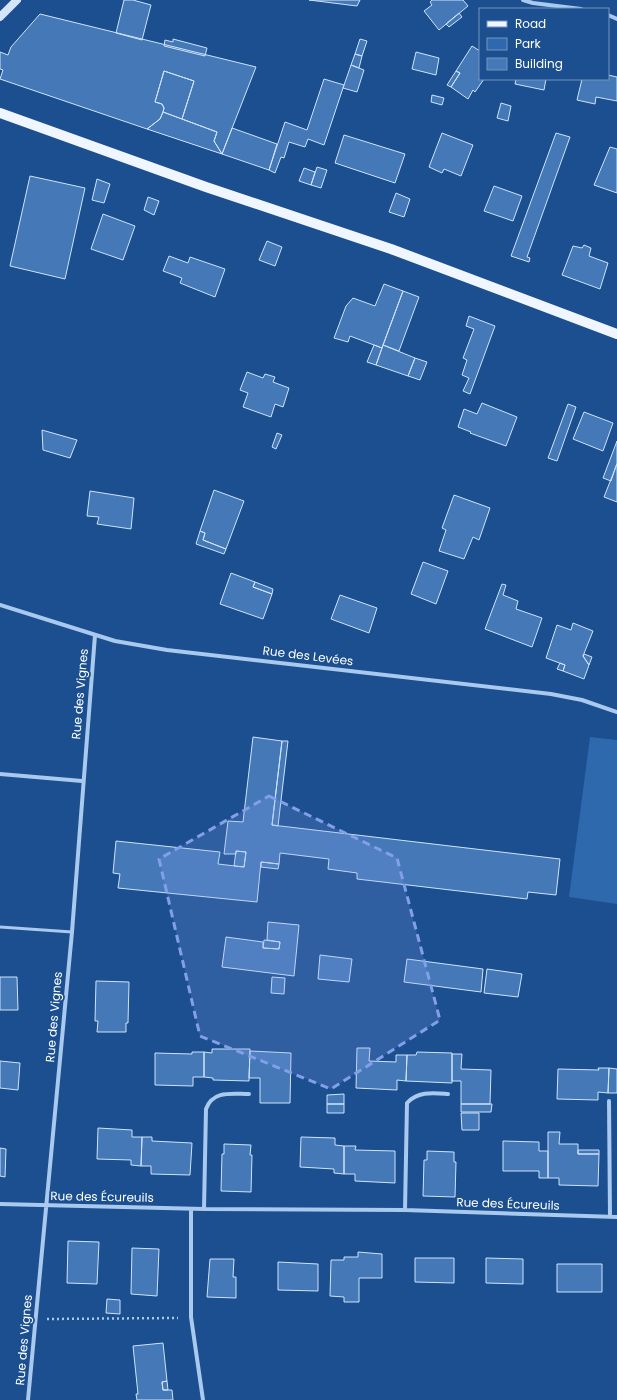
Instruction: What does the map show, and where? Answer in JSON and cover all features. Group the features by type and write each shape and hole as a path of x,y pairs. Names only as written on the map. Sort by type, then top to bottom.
{"main road":[{"path":"0,17 17,0"},
{"path":"0,113 206,187 391,249 617,334"}],"street":[{"path":"523,0 533,3 573,8"},
{"name":"Rue des Levées","path":"0,605 115,641 167,650 550,694 582,700 617,712"},
{"name":"Rue des Vignes","path":"28,1400 72,932 82,781 95,635"},
{"path":"0,774 82,781"},
{"path":"405,1210 407,1103 413,1097 425,1093 448,1094"},
{"path":"204,1209 206,1109 208,1103 215,1096 227,1094 249,1094"},
{"path":"609,1100 610,1217"},
{"name":"Rue des Écureuils","path":"0,1204 191,1209 405,1210 617,1217"},
{"path":"191,1209 191,1318 203,1400"}],"lane":[{"path":"0,927 72,932"}],"path":[{"path":"36,1319 191,1318"}],"highlighted area":[{"path":"269,796 397,858 440,1020 331,1089 200,1036 159,859"}],"green space":[{"path":"590,737 617,740 617,904 569,897"}],"building":[{"path":"124,0 133,0 151,5 142,40 116,33"},
{"path":"309,0 360,0 357,6"},
{"path":"432,0 463,0 468,6 439,30 424,11 432,5 430,2"},
{"path":"459,13 462,17 449,27 446,24"},
{"path":"40,14 256,67 222,154 214,141 217,132 182,119 194,81 164,71 155,102 162,104 164,108 163,112 160,119 147,129 0,79 3,70 0,69 0,52 8,55 11,47"},
{"path":"173,39 207,48 205,56 164,46 165,40 173,42"},
{"path":"360,39 367,41 362,56 355,54"},
{"path":"472,46 479,50 479,80 483,80 475,92 473,90 468,99 451,87 460,73 456,71"},
{"path":"416,52 439,58 436,75 412,69"},
{"path":"355,54 362,56 359,68 351,65"},
{"path":"351,65 364,70 357,92 343,88"},
{"path":"164,71 194,81 182,119 163,112 164,108 162,104 155,102"},
{"path":"456,71 460,73 451,87 447,85"},
{"path":"609,75 617,77 617,101 596,97 595,104 577,100 582,80 609,80"},
{"path":"324,79 344,85 324,145 308,139 305,147 289,142 284,158 281,157 275,173 269,170 285,122 307,130"},
{"path":"516,80 546,80 544,90 515,84"},
{"path":"432,95 444,98 442,105 431,102"},
{"path":"501,103 511,106 508,121 497,118"},
{"path":"163,112 217,132 214,141 222,154 147,129 160,119"},
{"path":"232,128 277,144 269,170 222,154"},
{"path":"442,133 473,145 461,176 444,169 442,173 429,167"},
{"path":"556,133 570,137 527,257 530,258 529,262 511,256"},
{"path":"344,135 405,154 395,183 335,163"},
{"path":"610,147 617,149 617,193 594,185"},
{"path":"317,167 327,170 321,188 311,185"},
{"path":"304,168 315,172 311,185 299,181"},
{"path":"30,176 85,188 65,279 10,266"},
{"path":"97,179 110,184 104,203 92,200"},
{"path":"494,186 522,196 513,221 484,211"},
{"path":"396,193 410,199 404,217 389,212"},
{"path":"148,197 159,201 154,215 144,210"},
{"path":"103,214 135,226 123,260 91,249"},
{"path":"267,241 282,247 275,266 259,260"},
{"path":"584,245 591,248 589,256 608,263 600,289 562,275 573,246 582,248"},
{"path":"169,256 188,263 190,257 225,269 215,297 180,283 182,278 163,271"},
{"path":"384,284 403,291 382,348 350,336 348,342 334,338 346,306 353,298 375,306"},
{"path":"403,291 419,297 399,351 383,345"},
{"path":"469,316 495,326 470,394 463,391 469,378 462,375 467,360 463,358 474,329 466,326"},
{"path":"374,345 382,348 376,365 367,362"},
{"path":"383,345 415,358 408,376 376,365"},
{"path":"415,358 427,362 420,380 408,376"},
{"path":"247,372 263,378 265,374 275,377 273,382 289,388 283,407 275,404 271,417 243,407 248,393 240,390"},
{"path":"482,403 517,417 506,446 458,427 464,409 477,414"},
{"path":"568,404 576,407 557,461 548,458"},
{"path":"584,412 613,423 603,451 573,439"},
{"path":"42,430 77,440 70,458 43,450"},
{"path":"277,433 282,435 276,449 272,447"},
{"path":"617,441 617,463 611,481 603,478"},
{"path":"617,464 617,502 604,497"},
{"path":"214,490 244,501 226,549 203,540 205,533 200,531"},
{"path":"90,491 134,498 131,529 97,524 99,517 87,516"},
{"path":"454,495 490,508 479,540 473,537 464,559 439,551 446,530 442,528"},
{"path":"200,531 205,533 203,540 226,549 224,554 196,544"},
{"path":"423,562 448,571 436,604 411,594"},
{"path":"231,573 255,582 253,587 272,594 263,619 220,604"},
{"path":"255,582 273,589 272,594 253,587"},
{"path":"502,584 506,585 503,595 518,601 516,609 542,618 532,647 485,629"},
{"path":"340,595 377,608 369,633 331,619"},
{"path":"573,623 593,631 583,656 589,665 584,679 563,671 565,665 546,658 557,625 571,630"},
{"path":"584,654 592,657 589,665 583,656"},
{"path":"560,663 565,665 563,671 557,669"},
{"path":"253,737 282,741 272,825 560,859 556,895 528,892 527,899 357,879 357,873 328,869 329,859 280,853 279,864 261,862 257,902 118,888 120,874 113,873 116,841 220,852 218,864 244,867 246,852 236,851 236,854 224,854 228,821 243,822"},
{"path":"282,741 288,741 278,826 272,825"},
{"path":"236,851 246,852 244,867 234,866"},
{"path":"261,862 279,864 278,869 261,867"},
{"path":"268,922 299,925 294,976 222,967 226,937 263,942 263,948 279,949 280,942 267,940"},
{"path":"264,940 280,942 279,949 263,948"},
{"path":"320,955 352,959 349,982 318,979"},
{"path":"407,959 483,969 481,992 404,982"},
{"path":"487,969 522,974 518,997 484,993"},
{"path":"0,977 17,977 18,1010 0,1010"},
{"path":"272,977 285,978 284,994 271,993"},
{"path":"96,981 129,982 128,1023 126,1023 126,1032 97,1032 98,1021 95,1021"},
{"path":"357,1048 370,1048 369,1061 396,1062 396,1055 407,1055 406,1081 397,1080 397,1090 356,1088"},
{"path":"212,1049 250,1049 249,1081 213,1080 213,1078 204,1077 204,1052 212,1053"},
{"path":"250,1051 291,1053 290,1103 260,1103 260,1078 249,1078"},
{"path":"192,1052 204,1052 204,1077 193,1077 193,1086 155,1085 155,1053 192,1054"},
{"path":"417,1052 452,1053 452,1083 406,1081 407,1055 416,1055"},
{"path":"452,1054 462,1054 461,1069 491,1070 490,1104 461,1104 461,1081 452,1081"},
{"path":"0,1061 20,1063 18,1090 0,1088"},
{"path":"598,1068 609,1068 608,1093 598,1092 598,1100 557,1099 558,1069 599,1070"},
{"path":"609,1068 617,1069 617,1093 608,1093"},
{"path":"344,1094 344,1104 327,1104 327,1095"},
{"path":"327,1104 344,1104 344,1113 327,1113"},
{"path":"461,1104 492,1104 491,1112 461,1112"},
{"path":"461,1113 479,1113 479,1130 462,1130"},
{"path":"98,1128 132,1130 132,1137 142,1137 141,1166 131,1165 131,1160 97,1159"},
{"path":"548,1132 560,1132 559,1144 578,1144 578,1154 599,1154 598,1186 559,1185 559,1178 548,1178"},
{"path":"142,1137 152,1137 152,1141 192,1143 190,1175 151,1174 151,1166 141,1166"},
{"path":"301,1137 335,1138 335,1145 344,1146 344,1174 334,1173 334,1169 300,1167"},
{"path":"503,1141 539,1142 539,1151 548,1151 548,1178 539,1178 539,1171 503,1171"},
{"path":"224,1144 251,1145 251,1192 221,1191 222,1154 224,1154"},
{"path":"344,1146 356,1146 355,1150 395,1151 395,1183 355,1181 355,1174 344,1174"},
{"path":"0,1148 6,1149 5,1177 0,1176"},
{"path":"578,1150 599,1150 599,1154 578,1154"},
{"path":"427,1151 454,1152 454,1162 456,1162 455,1197 423,1196 424,1160 427,1160"},
{"path":"68,1241 99,1242 97,1284 67,1283"},
{"path":"132,1248 159,1249 157,1296 131,1294"},
{"path":"358,1252 382,1254 382,1278 359,1278 359,1302 344,1302 344,1297 330,1296 331,1260 344,1260 344,1257 358,1257"},
{"path":"415,1258 454,1258 454,1283 415,1282"},
{"path":"486,1258 523,1259 523,1284 486,1283"},
{"path":"210,1259 234,1259 233,1277 236,1277 236,1298 207,1297"},
{"path":"278,1262 318,1264 318,1291 278,1290"},
{"path":"557,1264 602,1264 602,1292 557,1292"},
{"path":"107,1299 120,1300 120,1314 106,1313"},
{"path":"163,1343 167,1381 162,1382 163,1390 172,1390 173,1400 137,1400 136,1394 138,1394 133,1346"},
{"path":"167,1381 168,1390 163,1390 162,1382"}]}
